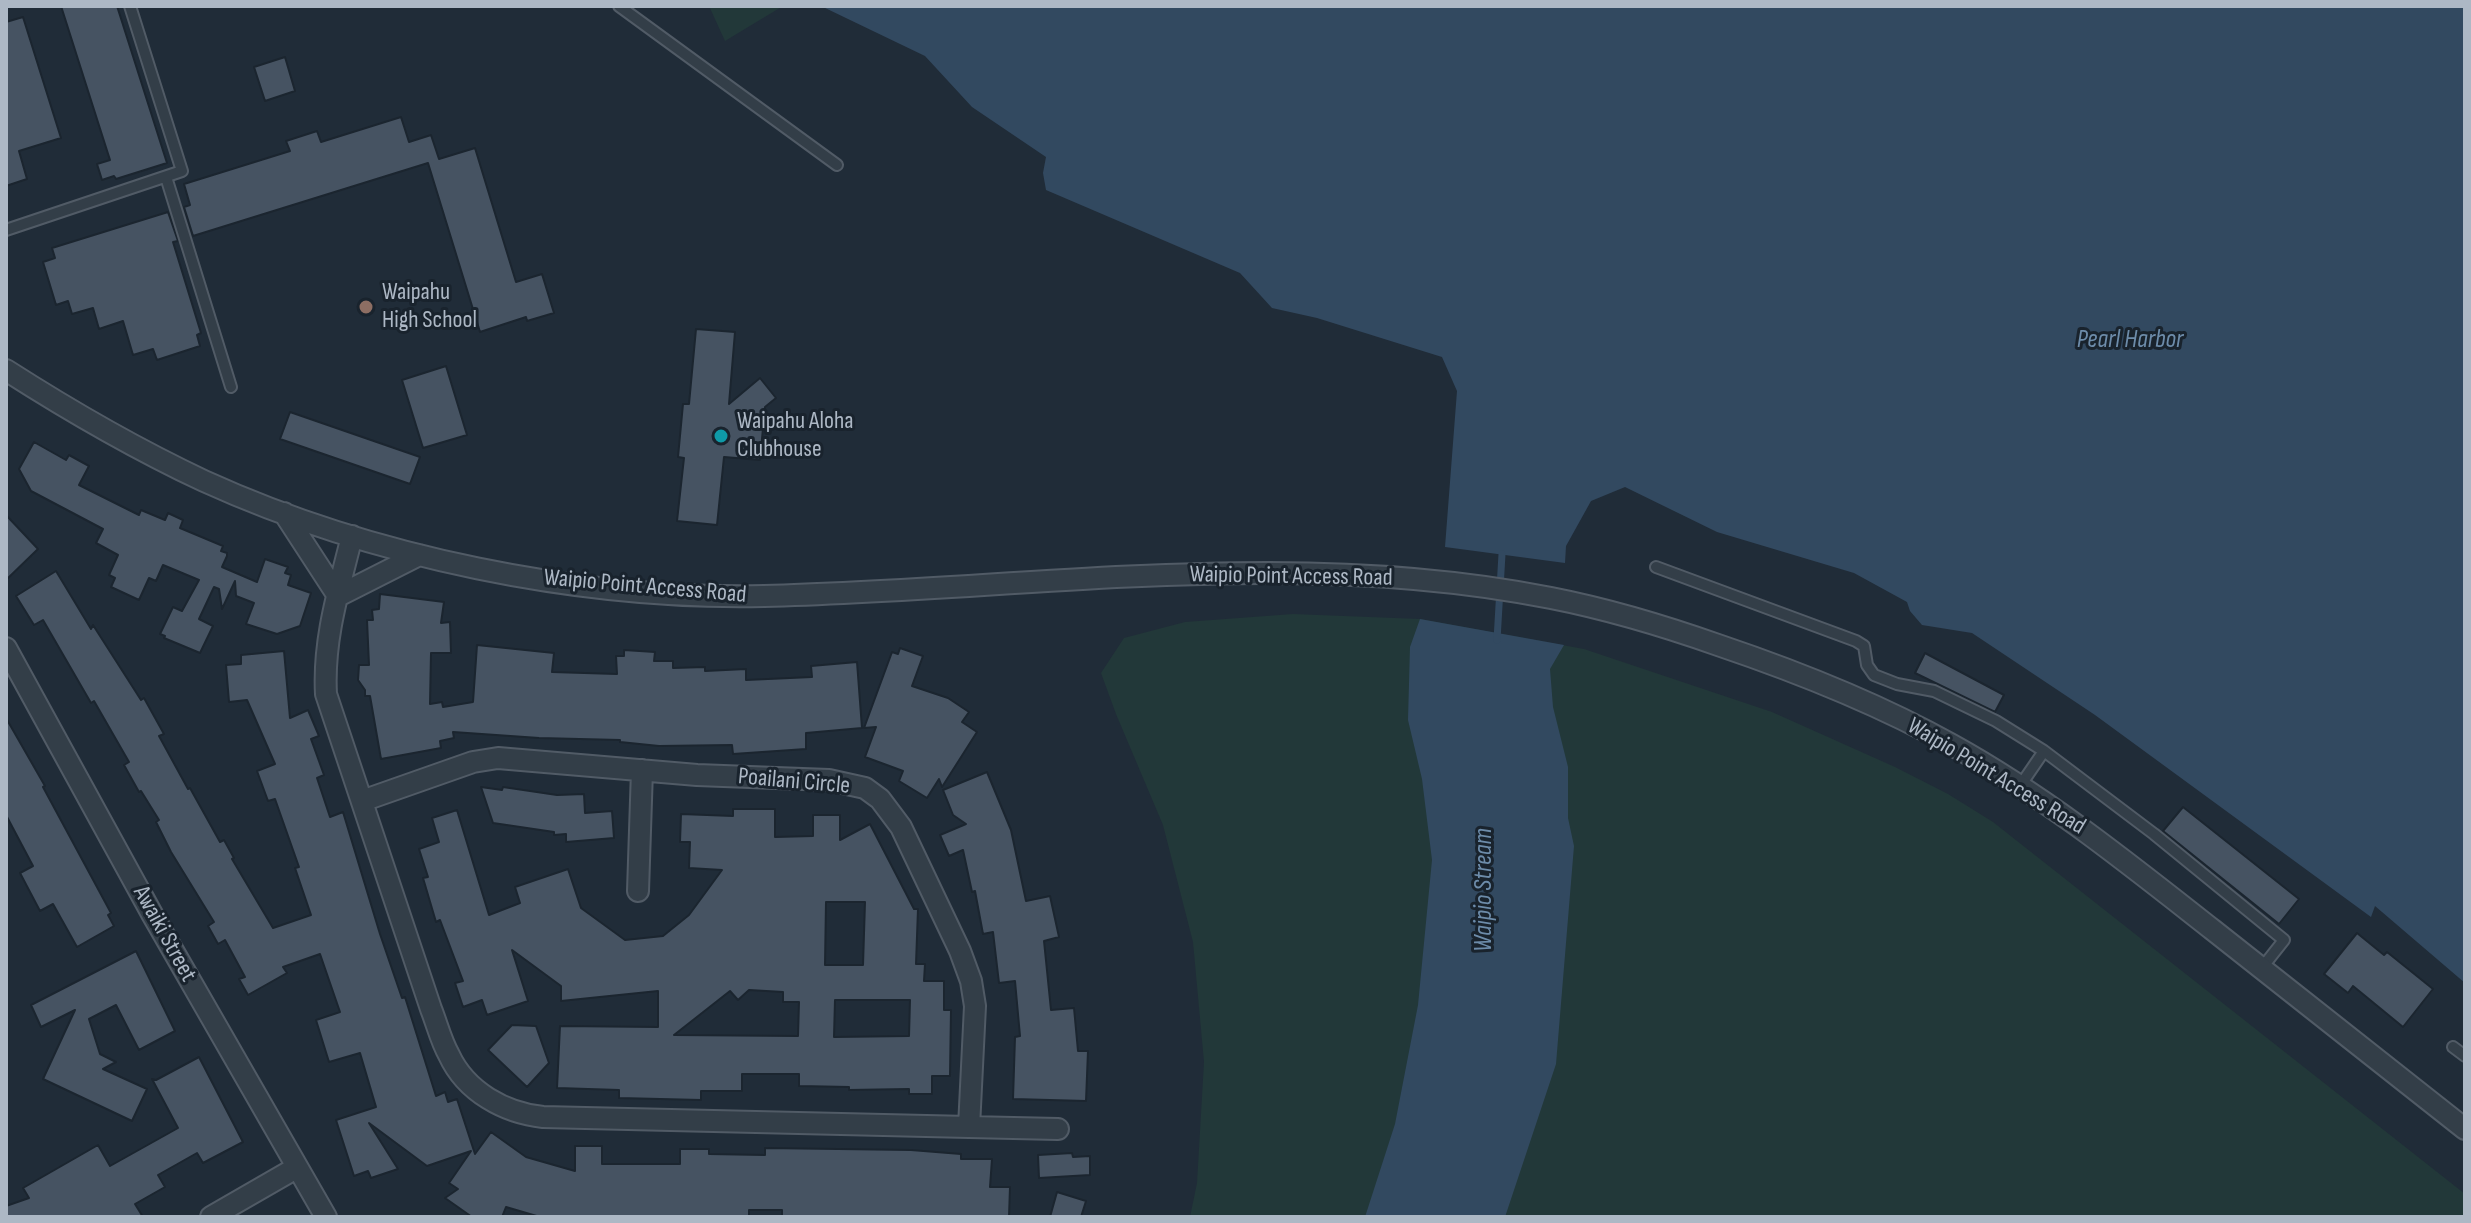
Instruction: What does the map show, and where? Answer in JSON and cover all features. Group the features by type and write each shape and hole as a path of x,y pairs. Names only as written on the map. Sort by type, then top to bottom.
{"street":[{"name":"Waipio Point Access Road","path":"6,370 134,446 207,482 284,513 419,555 551,581 655,592 758,596 1299,572 1418,580 1552,598 1689,635 1851,695 1950,744 2020,786 2090,834 2465,1129"},
{"path":"284,513 338,596"},
{"path":"352,536 328,632 324,664 326,694 449,1056 462,1076 484,1096 520,1114 543,1117 1058,1129"},
{"path":"338,596 419,555"},
{"name":"Awaiki Street","path":"6,648 326,1217"},
{"name":"Poailani Circle","path":"362,801 473,762 498,758 697,775 829,780 865,788 880,799 901,827 960,951 971,981 975,1006 969,1127"},
{"path":"638,891 642,770"},
{"path":"211,1217 296,1168"}],"lane":[{"path":"6,230 182,171 130,6"},
{"path":"619,6 837,165"},
{"path":"166,177 231,387"},
{"path":"1656,567 1856,641 1864,646 1867,665 1874,675 1897,684 1934,691 1996,721 2044,751 2154,834 2284,940 2261,969"},
{"path":"2020,786 2044,751"},
{"path":"2453,1047 2465,1056"}],"green space":[{"path":"709,6 783,6 725,41"},
{"path":"1293,614 1420,619 1584,649 1772,712 1948,794 1993,822 2465,1194 2465,1217 1190,1217 1197,1183 1204,1062 1193,942 1163,825 1101,673 1124,638 1185,622"}],"water":[{"name":"Pearl Harbor","path":"821,6 2465,6 2465,983 2375,906 2371,917 2095,715 1972,633 1922,625 1910,611 1907,602 1854,573 1717,532 1625,487 1591,501 1566,546 1565,563 1445,547 1457,391 1442,357 1317,318 1272,308 1240,273 1046,190 1043,173 1046,157 972,107 925,56"},
{"path":"1420,619 1564,645 1550,669 1553,707 1568,767 1568,818 1574,846 1556,1064 1505,1217 1365,1217 1395,1124 1418,1005 1432,860 1422,779 1408,720 1410,647"}],"building":[{"path":"61,6 117,6 167,163 116,179 114,176 102,180 97,164 110,160"},
{"path":"23,17 61,138 19,151 27,179 6,186 6,22"},
{"path":"285,57 295,91 265,101 254,67"},
{"path":"401,117 409,142 431,135 439,159 475,148 516,282 542,274 554,313 527,321 526,317 480,332 428,163 193,236 184,207 190,205 184,184 290,151 286,141 317,131 321,142"},
{"path":"168,212 178,241 173,242 201,333 197,335 200,346 157,360 153,349 133,355 123,321 99,329 93,308 72,314 68,301 56,305 43,262 55,258 52,248"},
{"name":"Waipahu Aloha Clubhouse","path":"696,329 735,332 729,404 760,378 776,398 765,407 760,460 724,457 717,525 677,521 684,458 678,457 683,404 689,404"},
{"path":"446,366 467,435 423,448 402,380"},
{"path":"290,412 420,457 410,484 280,439"},
{"path":"34,442 66,460 69,455 89,466 79,485 139,515 141,510 165,520 168,513 183,520 180,528 223,546 221,551 227,556 222,567 257,582 265,559 288,567 285,573 291,575 288,585 311,593 300,626 277,634 246,624 254,603 236,596 235,581 222,609 219,589 214,587 199,619 213,626 200,653 164,638 160,634 173,607 182,611 199,580 163,565 156,581 149,578 139,600 111,587 115,578 109,575 118,555 96,543 103,529 31,491 19,469"},
{"path":"6,515 38,549 6,580"},
{"path":"56,571 91,629 93,625 141,700 144,698 164,734 159,736 188,789 220,842 224,840 273,928 311,915 295,868 299,867 275,799 268,801 257,771 275,764 247,700 229,702 226,665 241,664 241,655 284,651 290,718 308,710 319,736 311,739 324,775 317,778 330,817 343,812 380,934 402,998 405,997 436,1096 445,1092 448,1102 457,1099 475,1154 491,1132 526,1157 575,1171 575,1146 602,1146 602,1164 680,1164 680,1149 709,1149 709,1154 765,1155 765,1148 911,1150 961,1154 961,1159 992,1159 990,1187 1010,1187 1009,1217 782,1217 782,1210 749,1210 749,1217 540,1217 506,1207 502,1217 472,1217 445,1198 458,1189 449,1183 471,1151 427,1166 369,1123 398,1169 371,1178 368,1171 354,1176 336,1120 376,1107 360,1053 329,1062 316,1020 340,1012 320,954 283,967 287,973 248,995 239,979 245,977 225,940 218,944 208,926 214,922 171,852 156,822 159,820 124,765 129,762 94,701 91,703 43,620 34,625 16,596"},
{"path":"380,594 444,602 441,623 450,622 451,653 431,653 430,704 442,702 443,707 473,702 477,645 554,653 552,672 617,674 616,656 624,656 624,650 655,652 654,661 673,661 673,668 705,667 705,671 746,669 746,680 812,677 811,666 857,662 862,728 806,733 806,749 733,754 732,745 659,746 620,740 453,732 454,738 440,741 441,748 381,759 370,696 365,696 365,690 358,680 359,665 369,665 367,620 373,620 372,610 379,609"},
{"path":"900,648 923,656 912,686 948,698 969,712 962,722 977,732 942,787 939,779 927,798 899,781 903,771 865,757 876,727 864,728 892,652 898,654"},
{"path":"1925,653 2004,695 1995,712 1915,673"},
{"path":"6,718 111,913 108,915 114,926 77,947 53,904 40,911 20,873 33,866 6,815"},
{"path":"987,772 1011,830 1026,901 1050,896 1059,937 1044,941 1051,1010 1074,1008 1078,1051 1088,1051 1086,1101 1013,1099 1015,1037 1020,1036 1015,981 999,983 993,932 983,934 963,850 949,856 940,835 966,824 953,815 943,790"},
{"path":"481,787 557,795 584,794 585,813 612,811 614,838 566,842 566,834 554,835 554,832 493,823"},
{"path":"2183,807 2299,899 2279,924 2163,831"},
{"path":"733,809 775,809 775,837 813,836 813,815 840,815 840,840 870,824 914,909 918,909 916,964 925,964 924,981 944,981 944,1010 951,1010 950,1076 932,1076 932,1094 909,1094 909,1089 849,1090 849,1087 799,1086 799,1074 742,1074 742,1091 701,1091 701,1100 619,1098 619,1090 557,1088 560,1026 658,1027 658,991 561,1001 561,986 512,950 528,1001 487,1015 482,1000 463,1007 455,983 463,981 440,920 436,922 423,878 428,877 419,849 439,842 432,818 457,810 489,915 520,903 515,887 568,869 581,908 625,940 663,936 689,915 722,870 689,868 690,842 680,842 681,814 733,816","holes":["826,902 865,902 863,965 825,965","749,990 783,992 783,1002 799,1002 798,1036 674,1035 730,991 738,1000","835,1000 910,1000 909,1036 834,1037"]},
{"path":"2357,933 2384,955 2387,952 2433,989 2403,1027 2353,986 2348,993 2324,974"},
{"path":"136,951 175,1031 139,1050 116,1005 89,1019 100,1054 116,1062 103,1069 147,1089 132,1121 43,1079 75,1010 41,1027 31,1005"},
{"path":"512,1025 536,1026 549,1063 527,1087 488,1050"},
{"path":"199,1057 243,1142 203,1163 197,1153 158,1175 165,1187 135,1204 143,1217 6,1217 6,1206 29,1198 23,1188 98,1145 110,1166 178,1128 152,1079 156,1080"},
{"path":"1072,1153 1073,1157 1090,1156 1090,1175 1039,1178 1038,1155"},
{"path":"1057,1192 1086,1201 1081,1217 1050,1217"}],"waterway":[{"name":"Waipio Stream","path":"1497,640 1502,554"}],"place":[{"name":"Waipahu High School","path":"366,307"},
{"name":"Waipahu Aloha Clubhouse","path":"721,436"}]}
